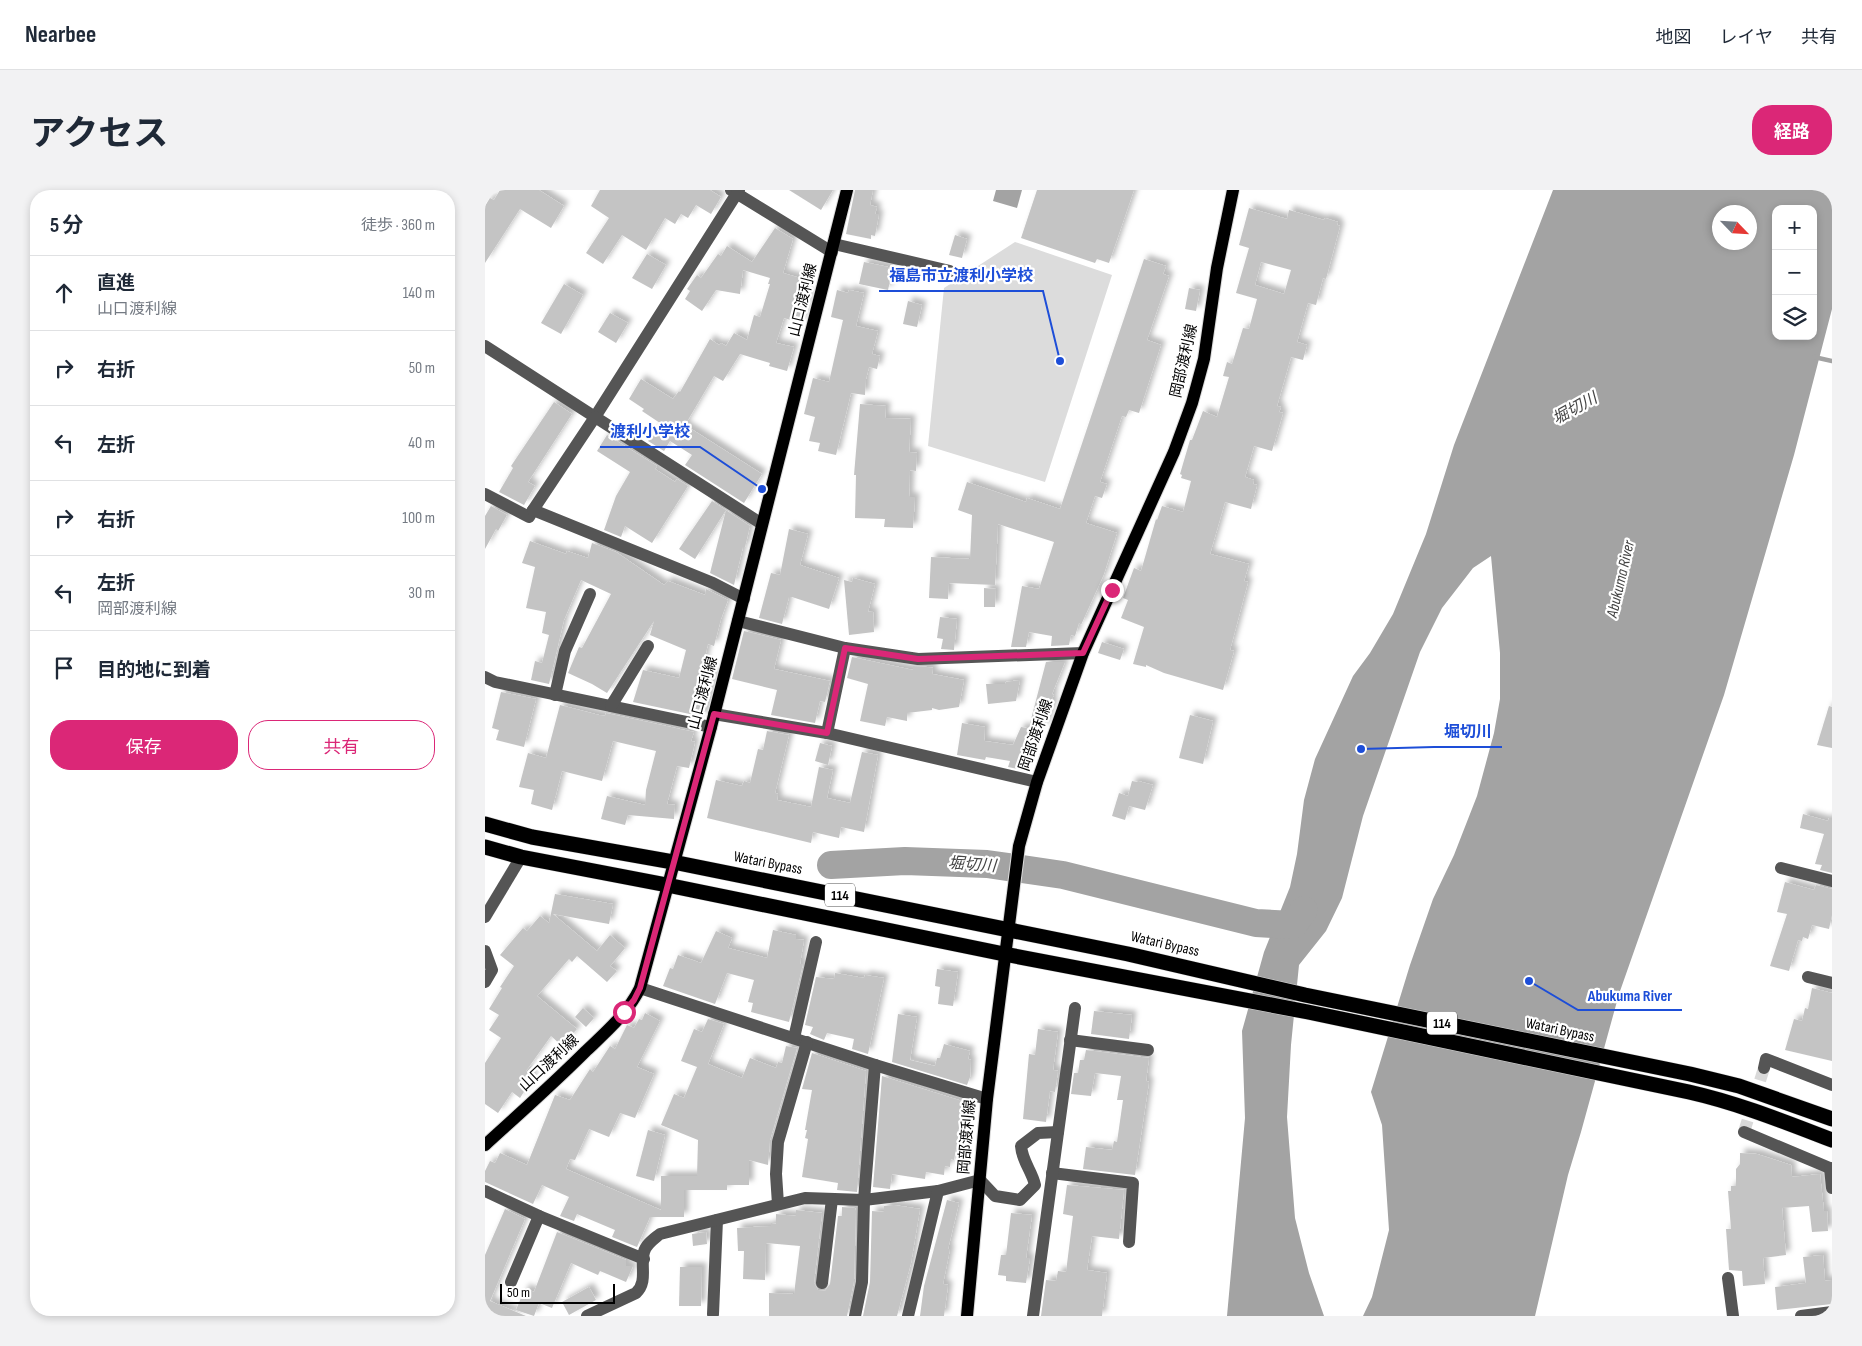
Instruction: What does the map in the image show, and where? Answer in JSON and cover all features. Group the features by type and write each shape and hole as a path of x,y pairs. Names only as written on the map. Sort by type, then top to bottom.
{"highway":[{"name":"Watari Bypass","path":"485,824 532,837 673,862 1007,929 1195,969 1305,995 1690,1074 1739,1086 1832,1119"},
{"name":"114","path":"485,847 521,857 1370,1025 1689,1092 1753,1111 1832,1140"}],"main road":[{"name":"山口渡利線","path":"485,1145 601,1037 634,1000 640,988 711,727 847,190"},
{"name":"岡部渡利線","path":"967,1316 987,1100 1007,929 1019,846 1037,782 1083,653 1174,452 1192,403 1204,359 1217,268 1233,190"}],"street":[{"path":"485,494 529,517 595,417 735,191 833,248 950,271"},
{"path":"485,346 762,524"},
{"path":"533,510 713,583 743,599"},
{"path":"555,694 565,651 590,594"},
{"path":"738,621 845,648 918,659 1083,653"},
{"path":"611,706 648,646"},
{"path":"827,733 845,648"},
{"path":"485,677 495,682 711,727"},
{"path":"714,714 827,733 1037,782"},
{"path":"485,917 521,857"},
{"path":"1781,868 1832,882"},
{"path":"793,1038 816,942"},
{"path":"485,951 492,970 485,982"},
{"path":"1808,977 1832,983"},
{"path":"640,988 987,1100"},
{"path":"1033,1316 1075,1008"},
{"path":"1070,1040 1148,1050"},
{"path":"778,1204 776,1174 778,1142 807,1042"},
{"path":"1764,1068 1765,1059 1832,1085"},
{"path":"855,1316 862,1282 864,1200 875,1065"},
{"path":"587,1316 636,1293 640,1289 643,1281 646,1247 660,1234 805,1198 864,1200 938,1191 980,1180 995,1196 1020,1200 1035,1185 1033,1175 1022,1155 1021,1146 1038,1133 1058,1132"},
{"path":"1744,1132 1831,1169 1832,1188"},
{"path":"1052,1173 1133,1183 1129,1242"},
{"path":"485,1191 539,1216 644,1259"},
{"path":"908,1316 938,1191"},
{"path":"822,1283 832,1199"},
{"path":"511,1282 539,1216"},
{"path":"713,1314 717,1220"},
{"path":"1728,1278 1733,1316"},
{"path":"1801,1316 1832,1312"}],"shaded area":[{"path":"1015,242 1112,275 1045,482 928,446 944,288"}],"water":[{"path":"996,190 1022,190 1017,208 993,201"},
{"path":"1553,190 1832,190 1832,309 1794,455 1724,695 1619,994 1568,1175 1535,1316 1363,1316 1372,1297 1389,1230 1382,1125 1371,1092 1410,965 1433,899 1454,855 1477,796 1494,733 1500,699 1500,653 1491,556 1473,568 1442,608 1420,652 1363,816 1342,898 1326,931 1299,965 1291,1045 1287,1117 1295,1218 1309,1273 1324,1316 1227,1316 1245,1118 1242,1031 1264,952 1290,887 1297,854 1304,800 1315,759 1353,676 1370,653 1393,614 1426,534 1454,445"}],"building":[{"path":"500,190 539,190 564,206 551,228 520,209 485,263 485,206 490,198 494,200"},
{"path":"600,190 710,190 721,197 711,214 696,205 688,218 681,214 675,224 665,218 646,250 622,235 603,264 586,253 609,218 591,206"},
{"path":"789,190 833,190 821,210"},
{"path":"855,190 873,190 870,205 877,207 875,214 879,214 875,236 871,235 871,239 846,234"},
{"path":"1037,190 1134,190 1109,263 1097,259 1095,263 1021,238"},
{"path":"1249,208 1287,219 1289,210 1338,222 1337,225 1340,226 1326,279 1323,278 1316,305 1308,303 1297,342 1307,345 1303,360 1291,357 1277,406 1281,407 1279,412 1283,413 1272,451 1254,446 1245,477 1254,480 1253,484 1257,485 1251,509 1225,502 1210,554 1249,564 1244,581 1248,582 1230,650 1234,651 1223,690 1164,673 1146,665 1146,667 1133,664 1144,627 1121,618 1128,600 1123,598 1134,568 1141,571 1156,519 1162,506 1183,512 1191,481 1181,478 1182,475 1180,474 1190,440 1192,440 1203,411 1217,417 1229,377 1223,376 1227,362 1232,364 1243,328 1249,329 1257,299 1236,293 1249,248 1239,245","holes":["1261,262 1291,270 1284,294 1255,285"]},
{"path":"775,228 793,239 783,273 807,280 803,291 810,293 801,323 784,318 776,343 794,347 787,371 769,366 770,363 740,354 723,381 714,376 685,425 762,474 744,503 685,465 692,455 670,441 664,451 648,441 660,423 642,411 644,409 629,399 641,379 673,399 680,392 710,339 719,345 721,343 726,346 734,333 747,340 754,315 760,317 770,278 743,270 740,294 716,290 702,311 685,299 690,291 687,289 697,275 701,278 718,254 721,256 727,246 752,262"},
{"path":"955,235 967,239 962,258 949,255"},
{"path":"647,254 666,265 652,289 632,278"},
{"path":"1144,259 1166,266 1163,274 1169,276 1147,340 1161,345 1139,413 1129,410 1126,417 1122,416 1100,482 1107,484 1102,498 1095,496 1086,523 1117,533 1104,574 1081,625 1079,623 1075,636 1071,635 1069,645 1051,646 1052,636 1029,632 1026,647 1011,647 1022,586 1039,589 1054,542 998,524 995,585 949,583 948,599 929,598 931,557 970,559 972,515 958,510 967,482 1026,502 1027,498 1060,509"},
{"path":"864,262 893,268 888,290 859,284"},
{"path":"564,284 583,295 561,334 541,323"},
{"path":"1189,288 1200,290 1196,311 1185,309"},
{"path":"837,290 848,293 849,290 864,293 856,326 878,331 872,354 880,356 877,369 869,367 865,395 851,393 836,455 818,451 820,443 809,441 815,417 804,414 813,378 829,382 843,320 831,317"},
{"path":"908,301 922,305 917,327 903,324"},
{"path":"610,313 628,323 616,343 598,332"},
{"path":"554,402 572,414 528,482 535,486 524,505 499,492 513,468 511,466"},
{"path":"860,404 886,406 885,418 911,419 909,452 917,453 916,471 910,470 909,497 915,497 913,528 884,527 885,519 855,518 856,475 854,475"},
{"path":"607,435 657,466 655,469 675,482 677,479 688,486 652,543 625,526 621,537 604,530 616,496 630,472 597,451"},
{"path":"712,501 726,510 695,559 679,549"},
{"path":"491,506 507,515 498,531 496,529 485,549 485,516"},
{"path":"726,510 750,526 734,585 710,573"},
{"path":"789,529 808,534 800,565 839,578 829,609 789,597 782,624 759,618 771,573 780,575"},
{"path":"530,541 566,554 567,551 588,558 592,543 616,552 664,585 668,581 705,595 706,589 728,600 714,646 708,644 702,670 714,673 704,717 633,702 643,670 679,678 686,650 650,635 654,621 607,693 568,673 579,647 582,648 611,594 581,580 564,620 549,684 531,680 535,661 542,663 549,635 542,633 546,612 526,608 535,567 522,563"},
{"path":"853,578 875,584 868,612 873,611 874,632 849,635 844,580 852,582"},
{"path":"984,588 996,589 995,607 984,607"},
{"path":"940,617 957,619 954,650 941,649 943,639 937,638"},
{"path":"744,631 781,640 774,669 830,681 825,702 820,701 815,723 771,715 777,690 732,679"},
{"path":"1102,642 1124,649 1120,660 1098,653"},
{"path":"852,657 913,670 913,666 933,668 932,674 964,680 959,707 939,710 932,708 932,710 907,713 907,721 887,717 885,726 860,721 868,684 847,678"},
{"path":"1046,662 1065,662 1052,694 1054,695 1051,701 1054,702 1044,728 1030,723"},
{"path":"1020,680 1016,701 988,704 986,684 1005,684 1006,682"},
{"path":"501,692 536,699 524,747 496,740 499,730 492,728"},
{"path":"560,705 599,715 605,716 606,713 694,732 691,741 695,742 689,768 677,766 667,804 675,805 674,819 628,815 625,825 601,819 607,796 645,805 646,790 656,751 613,741 602,781 562,771 552,810 531,804 534,790 519,787 528,753 546,758"},
{"path":"1829,706 1832,707 1832,748 1817,745"},
{"path":"1190,715 1213,721 1203,764 1179,758"},
{"path":"962,723 985,727 984,741 1013,745 1021,727 1037,730 1023,770 1008,767 1010,761 986,757 985,760 957,755"},
{"path":"767,731 789,735 775,793 778,794 777,800 811,807 819,767 833,770 827,798 850,803 862,752 878,755 864,832 841,827 839,838 813,832 811,843 707,818 716,780 742,786 744,781 750,783 758,749 763,750"},
{"path":"820,743 832,746 828,765 815,761"},
{"path":"1132,781 1153,785 1145,810 1129,806 1125,820 1112,816 1119,793 1128,796"},
{"path":"1803,814 1828,821 1829,818 1832,818 1832,873 1820,870 1822,865 1815,864 1824,834 1800,828"},
{"path":"1785,882 1814,890 1816,885 1832,889 1832,915 1829,929 1812,925 1808,939 1803,937 1802,941 1798,940 1789,971 1770,966 1787,914 1777,912"},
{"path":"555,894 613,904 609,924 553,914 597,951 610,935 625,948 610,966 617,971 607,982 577,956 572,962 569,959 537,996 577,1029 562,1046 551,1036 526,1071 534,1076 520,1098 512,1092 498,1113 485,1104 485,1063 501,1038 489,1030 499,1015 489,1009 502,988 500,987 514,966 500,955 523,928 527,931 540,916 549,923"},
{"path":"773,930 796,935 796,939 804,940 800,964 803,964 789,1022 751,1012 753,1003 748,1002 754,980 727,973 715,1004 663,986 670,968 673,969 678,955 701,963 716,931 732,938 728,948 767,958"},
{"path":"937,969 958,972 953,1006 938,1004 940,987 935,986"},
{"path":"835,973 864,978 865,975 884,978 868,1054 852,1049 854,1039 827,1033 824,1040 810,1034 813,1027 805,1025 816,977 834,979"},
{"path":"1812,988 1832,993 1832,1061 1785,1050 1794,1019 1802,1021 1805,1008 1808,1009"},
{"path":"583,1008 594,1018 586,1027 575,1017"},
{"path":"1094,1011 1132,1015 1129,1039 1091,1034"},
{"path":"645,1013 660,1021 637,1067 654,1074 635,1118 620,1113 609,1137 589,1129 575,1160 570,1159 566,1169 661,1210 661,1176 697,1176 698,1140 661,1125 674,1094 684,1098 697,1067 681,1061 694,1029 702,1032 708,1019 724,1024 708,1064 742,1078 750,1058 776,1068 778,1062 782,1063 786,1046 797,1048 770,1140 768,1165 749,1160 749,1185 727,1185 727,1190 684,1190 684,1217 650,1217 637,1247 612,1237 615,1230 577,1214 574,1221 560,1216 569,1197 542,1185 533,1204 485,1182 485,1171 490,1161 495,1163 500,1153 527,1165 555,1095 570,1100 590,1069 593,1072 610,1046 615,1049 627,1025 634,1028 639,1019 642,1020"},
{"path":"898,1014 917,1017 910,1060 935,1066 937,1058 940,1058 944,1044 970,1051 968,1059 971,1060 970,1077 967,1085 892,1062"},
{"path":"1038,1029 1058,1032 1053,1070 1058,1071 1055,1092 1050,1091 1046,1122 1023,1119 1029,1054 1035,1055"},
{"path":"1086,1050 1149,1058 1146,1081 1149,1082 1135,1175 1083,1169 1086,1147 1112,1150 1114,1141 1117,1142 1123,1100 1117,1100 1121,1076 1095,1073 1091,1096 1071,1094 1074,1073 1078,1073 1080,1060 1084,1060"},
{"path":"812,1053 866,1071 857,1192 837,1190 838,1183 802,1177 808,1139 805,1138 807,1130 805,1130 812,1090 802,1089"},
{"path":"882,1076 965,1102 960,1137 958,1137 954,1160 951,1159 950,1167 945,1166 944,1175 926,1172 925,1179 892,1174 890,1189 873,1187"},
{"path":"648,1130 665,1135 654,1181 636,1176"},
{"path":"1740,1153 1757,1154 1791,1165 1792,1177 1820,1174 1824,1211 1827,1211 1828,1231 1812,1232 1809,1206 1782,1208 1786,1255 1763,1258 1765,1284 1743,1286 1742,1271 1729,1270 1726,1229 1731,1229 1728,1191 1731,1191 1731,1186 1736,1186 1736,1169 1740,1164"},
{"path":"1067,1185 1124,1190 1119,1239 1092,1236 1087,1270 1107,1273 1102,1316 1041,1316 1046,1280 1056,1281 1058,1271 1066,1272 1073,1216 1063,1214"},
{"path":"947,1200 959,1203 948,1249 950,1249 943,1284 948,1285 944,1316 920,1316 924,1286"},
{"path":"894,1205 920,1209 911,1263 897,1316 863,1316 870,1282 872,1211 884,1212 884,1206"},
{"path":"842,1207 855,1208 856,1211 854,1281 847,1316 769,1316 769,1293 794,1294 800,1246 766,1243 765,1280 743,1279 744,1251 738,1251 737,1228 771,1226 771,1223 776,1224 776,1214 796,1216 796,1210 822,1213 814,1283 818,1290 825,1291 830,1284 838,1216 842,1216"},
{"path":"505,1209 525,1219 490,1301 526,1316 485,1316 485,1255"},
{"path":"1011,1213 1032,1215 1026,1258 1030,1258 1026,1283 1006,1281 1006,1276 998,1275 1001,1255 1006,1255"},
{"path":"557,1232 626,1260 626,1266 633,1266 626,1282 600,1271 598,1275 571,1263 552,1308 539,1303 534,1316 516,1310 525,1288 534,1292"},
{"path":"706,1232 707,1244 693,1246 692,1234"},
{"path":"1823,1255 1825,1281 1832,1280 1832,1304 1777,1310 1775,1287 1806,1283 1803,1257"},
{"path":"680,1267 702,1267 701,1306 679,1306"},
{"path":"589,1287 596,1300 569,1315 562,1302"}],"waterway":[{"path":"1814,357 1832,361"},
{"name":"堀切川","path":"831,865 905,861 987,864 1063,875 1256,923 1293,925 1304,910"}],"tunnel":[{"path":"1744,1132 1764,1068"}],"place":[{"name":"福島市立渡利小学校","path":"1060,361"},
{"name":"渡利小学校","path":"762,489"},
{"name":"堀切川","path":"1361,749"},
{"name":"Abukuma River","path":"1529,981"}],"route":[{"path":"624,1012 634,1000 640,988 714,714 827,733 845,648 918,659 1083,653 1112,590"}]}
